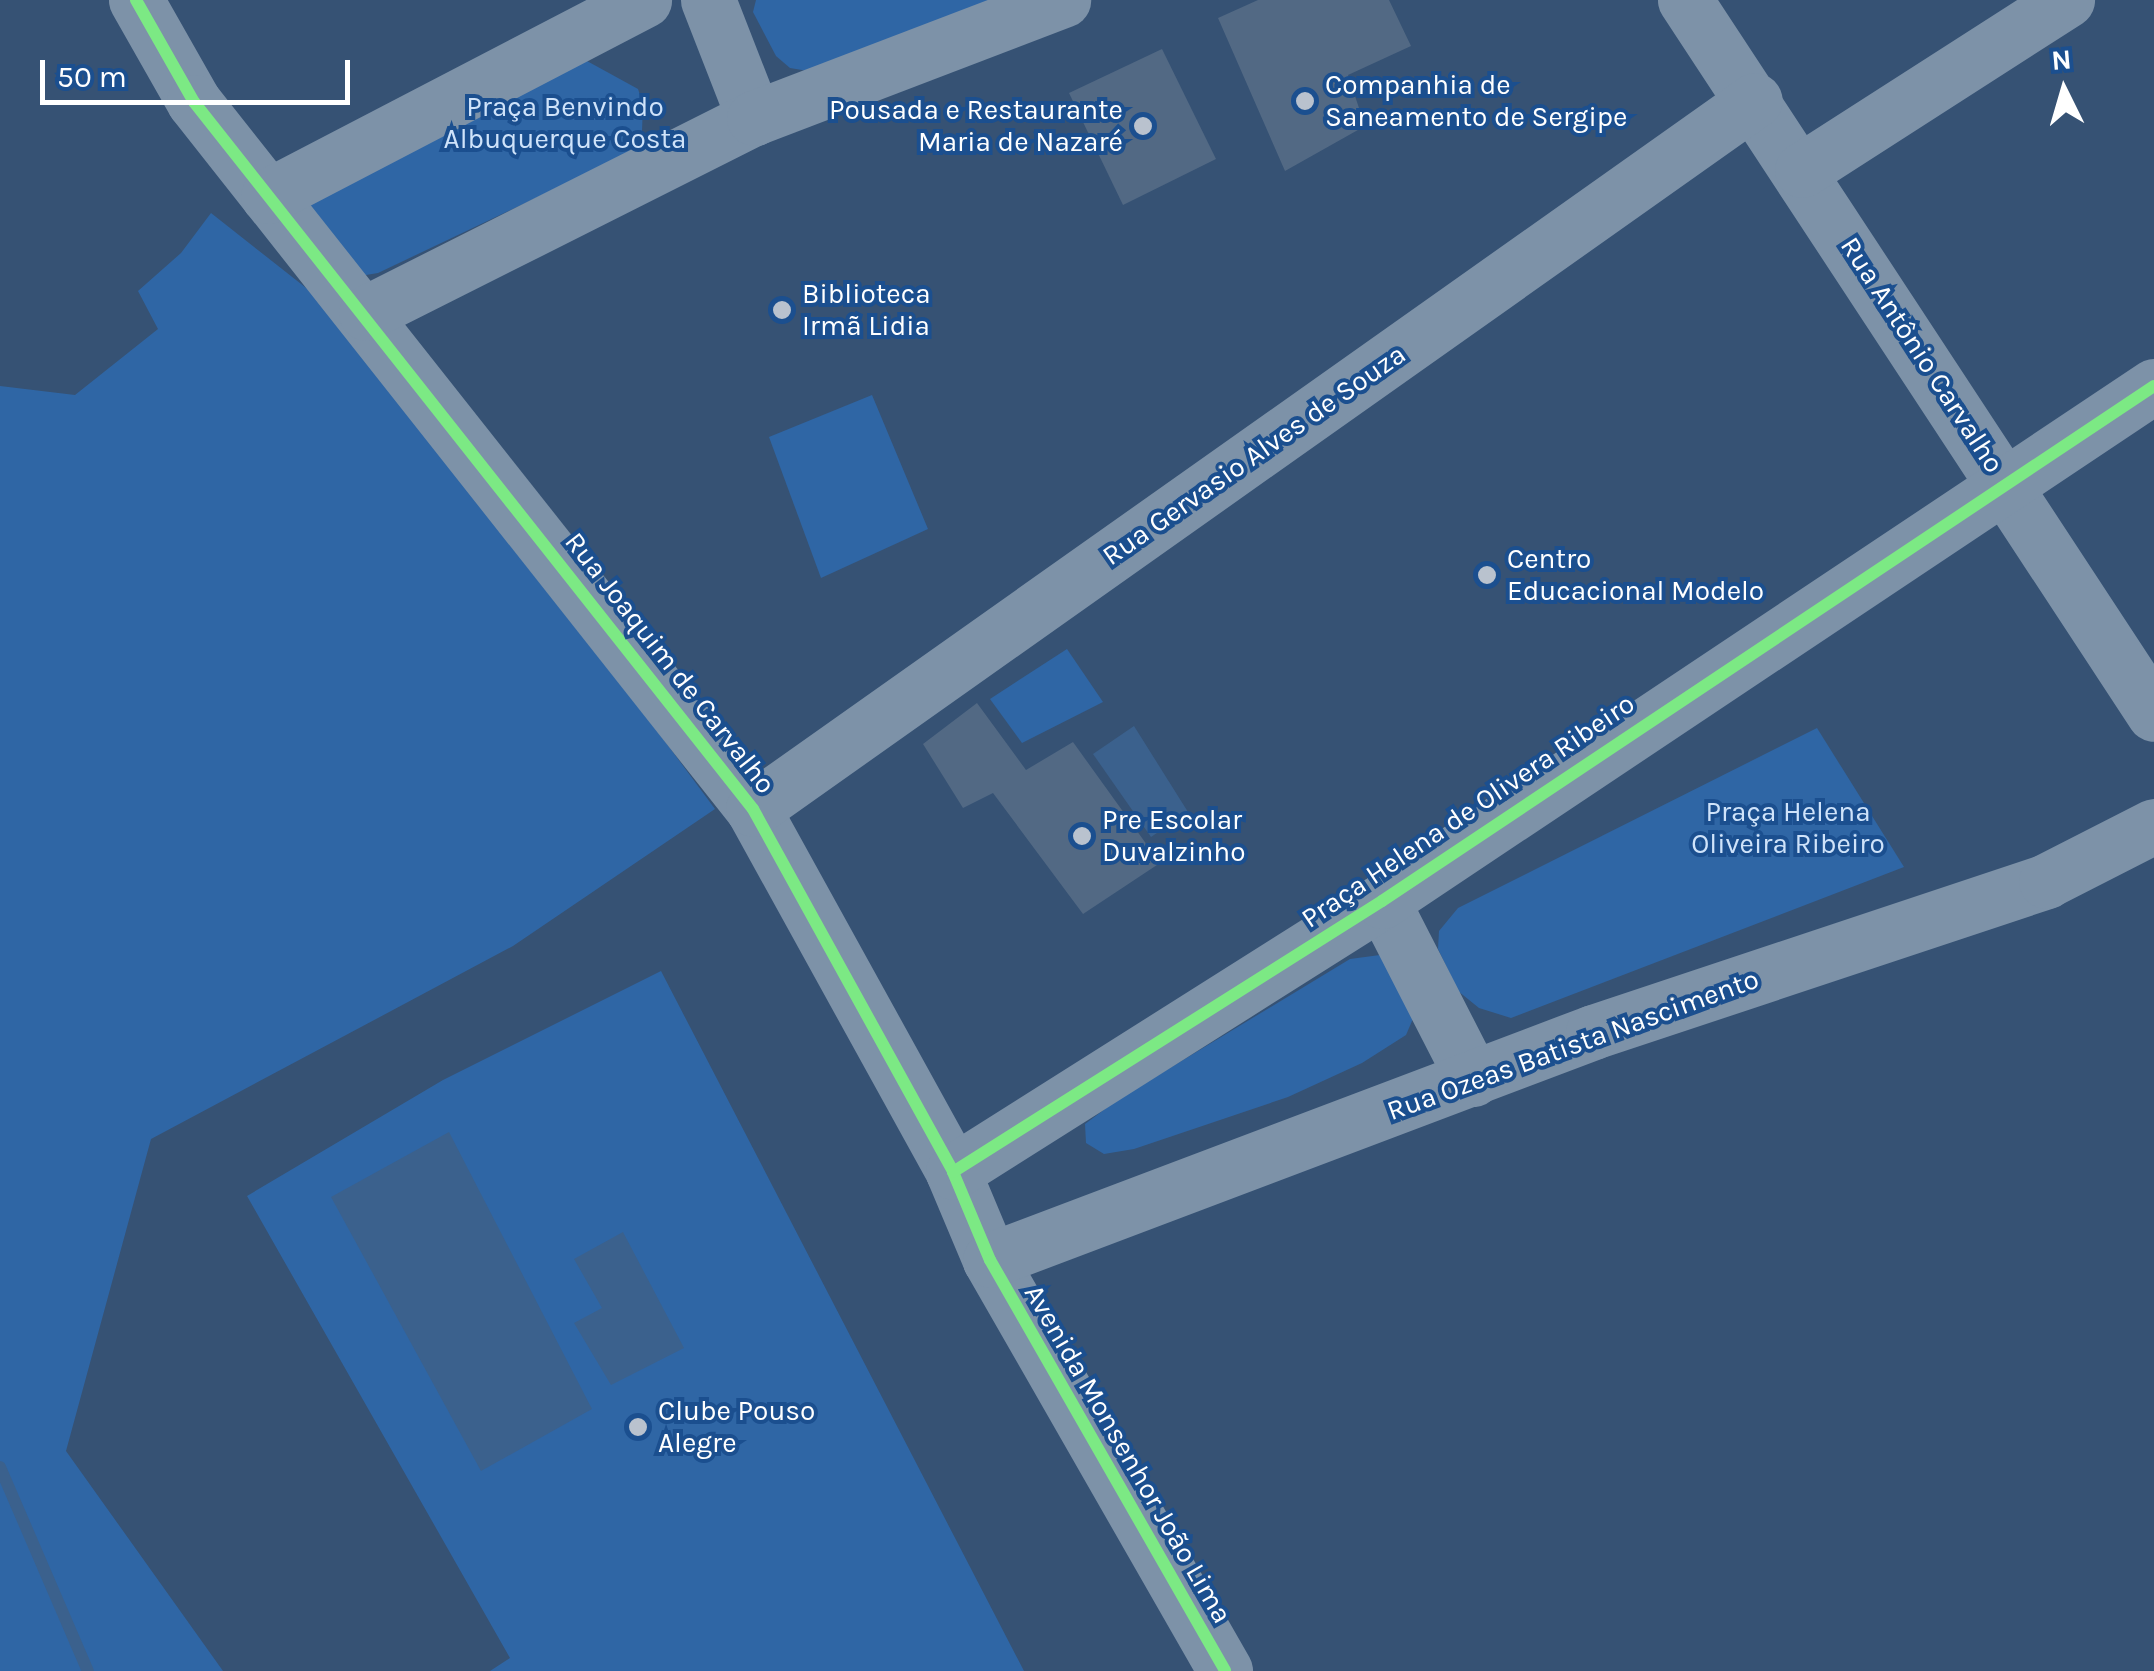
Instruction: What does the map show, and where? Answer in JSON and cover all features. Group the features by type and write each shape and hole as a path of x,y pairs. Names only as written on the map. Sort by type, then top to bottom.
{"street":[{"name":"Rua Joaquim de Carvalho","path":"136,0 194,102 366,314 754,809 953,1172 990,1260"},
{"path":"268,196 644,0"},
{"path":"708,0 754,118"},
{"path":"366,314 754,118 1063,0"},
{"name":"Rua Antônio Carvalho","path":"1685,0 1802,170 2154,714"},
{"path":"1802,170 2067,0"},
{"name":"Rua Gervasio Alves de Souza","path":"754,809 1756,100"},
{"name":"Praça Helena de Olivera Ribeiro","path":"953,1172 1382,900 2003,481 2154,386"},
{"name":"Rua Ozeas Batista Nascimento","path":"990,1260 1592,1032 2046,881 2154,826"},
{"path":"1382,900 1473,1080"},
{"name":"Avenida Monsenhor João Lima","path":"990,1260 1224,1671"}],"green space":[{"path":"756,0 1008,0 814,72 790,68 776,56 753,12"},
{"name":"Praça Benvindo Albuquerque Costa","path":"587,61 638,89 643,104 642,131 629,152 378,273 360,276 299,217 340,174 547,70"},
{"path":"211,213 362,332 715,809 513,946 151,1139 66,1451 223,1671 0,1671 0,386 75,395 158,329 138,291 181,253"},
{"path":"872,395 928,529 821,578 769,437"},
{"path":"1067,649 1103,702 1022,743 990,699"},
{"name":"Praça Helena Oliveira Ribeiro","path":"1817,728 1904,867 1511,1018 1479,1008 1458,991 1438,949 1439,931 1458,908"},
{"path":"1380,955 1415,1014 1406,1035 1362,1063 1288,1097 1134,1149 1104,1154 1086,1143 1085,1124 1117,1100 1350,959"},
{"name":"Clube Pouso Alegre","path":"661,971 1024,1671 490,1671 510,1658 247,1196 443,1080"}],"shaded area":[{"path":"1134,726 1188,812 1151,837 1093,754"},
{"path":"449,1132 592,1409 481,1471 331,1197"},
{"path":"623,1232 684,1348 611,1385 574,1323 602,1308 574,1259"}],"building":[{"name":"Companhia de Saneamento de Sergipe","path":"1258,0 1389,0 1411,46 1348,75 1365,126 1285,171 1218,18"},
{"name":"Pousada e Restaurante Maria de Nazaré","path":"1162,49 1216,159 1123,205 1069,93"},
{"name":"Pre Escolar Duvalzinho","path":"977,703 1026,770 1073,742 1160,863 1083,914 993,793 963,808 923,744"}],"waterway":[{"path":"0,1467 88,1671"}],"cycle path":[{"path":"136,0 194,102 753,809 953,1172 990,1260 1225,1671"},
{"path":"953,1172 1382,901 2154,386"}],"place":[{"name":"Companhia de Saneamento de Sergipe","path":"1305,101"},
{"name":"Pousada e Restaurante Maria de Nazaré","path":"1143,126"},
{"name":"Biblioteca Irmã Lidia","path":"782,310"},
{"name":"Centro Educacional Modelo","path":"1487,575"},
{"name":"Pre Escolar Duvalzinho","path":"1082,836"},
{"name":"Clube Pouso Alegre","path":"638,1427"}]}
